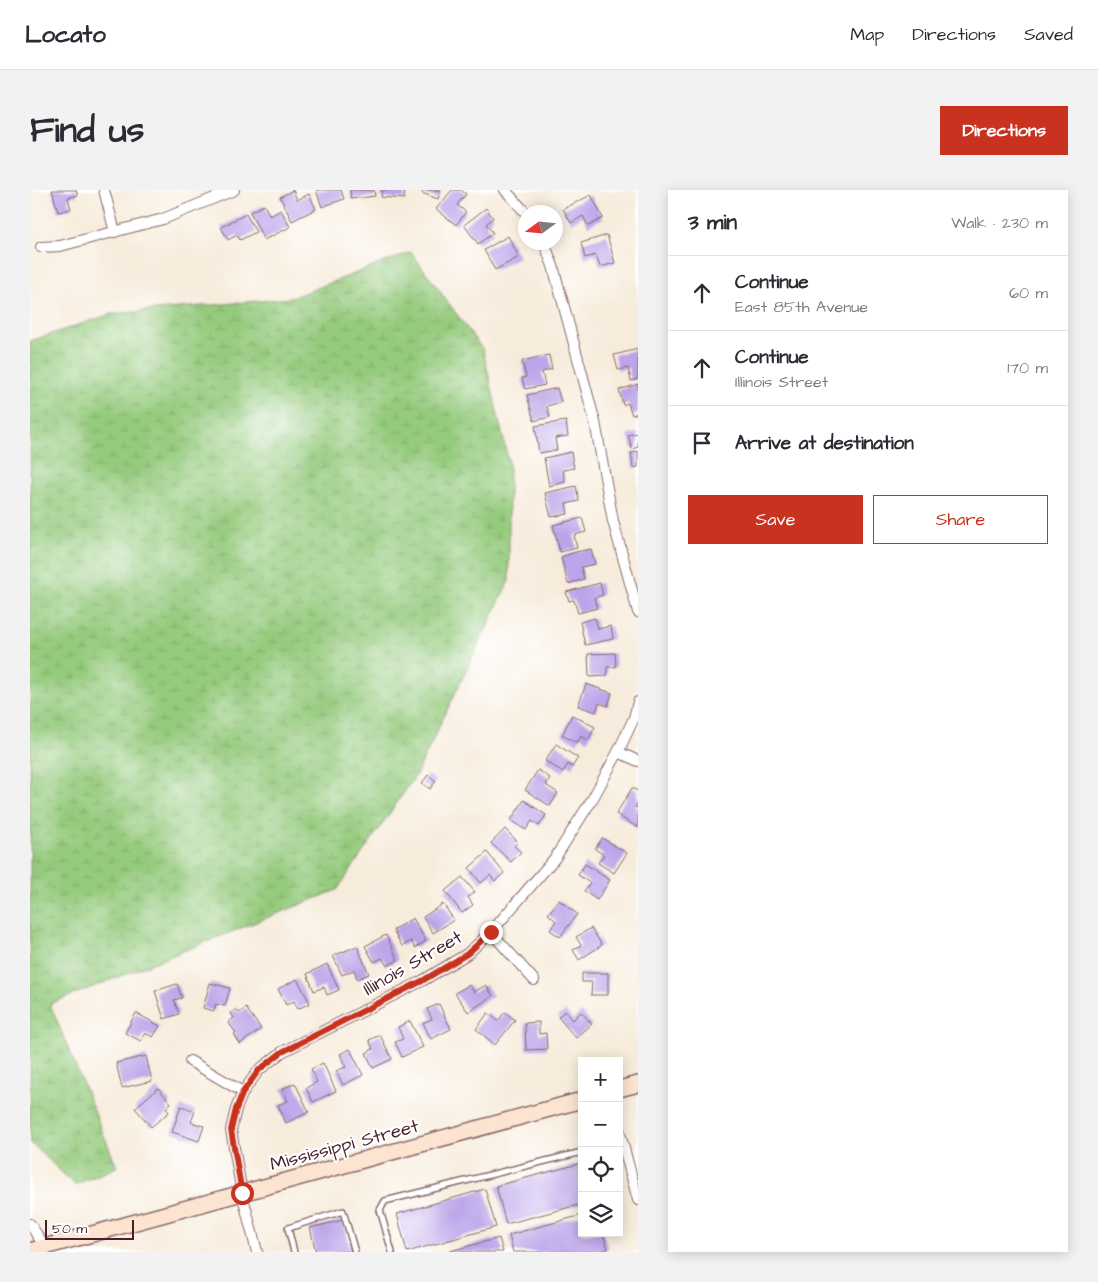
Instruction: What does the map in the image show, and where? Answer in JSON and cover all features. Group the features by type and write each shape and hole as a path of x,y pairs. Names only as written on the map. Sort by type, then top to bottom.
{"street":[{"path":"104,190 115,232"},
{"path":"41,247 60,246 163,219 234,190"},
{"path":"505,190 519,205"},
{"path":"547,250 595,422 613,521 638,612"},
{"name":"Illinois Street","path":"257,1252 242,1193 231,1130 236,1109 243,1092 259,1070 282,1052 422,981 467,954 491,932 555,858 593,798 618,752 634,718 638,702"},
{"path":"618,752 638,761"},
{"path":"491,932 534,980"},
{"path":"190,1061 243,1092"},
{"path":"623,1088 638,1084"},
{"name":"Mississippi Street","path":"30,1251 578,1101"},
{"path":"622,1147 638,1200"},
{"path":"30,1224 45,1247"}],"lane":[{"path":"392,1252 380,1210 385,1201 578,1153"},
{"path":"294,1252 288,1228 343,1211 355,1252"}],"green space":[{"path":"411,252 483,350 509,464 509,581 416,775 337,890 50,1004 117,1167 75,1185 30,1142 30,341 111,314 291,298"}],"building":[{"path":"52,190 76,190 78,195 68,198 71,209 58,212"},
{"path":"293,190 297,200 309,194 316,209 292,221 280,197"},
{"path":"316,190 341,190 344,199 322,207"},
{"path":"350,190 374,190 375,196 351,199"},
{"path":"382,190 405,190 404,199 381,197"},
{"path":"423,190 441,190 438,199 422,193"},
{"path":"452,190 461,190 466,194 457,205 466,212 456,225 436,209"},
{"path":"591,195 603,218 588,226 583,216 571,223 563,209"},
{"path":"264,205 270,216 281,210 290,227 264,240 250,212"},
{"path":"486,208 493,218 486,224 493,233 478,244 464,225"},
{"path":"246,214 256,232 240,240 237,235 228,240 221,227"},
{"path":"607,235 615,263 600,267 596,255 585,258 581,243"},
{"path":"508,236 519,257 495,270 484,250"},
{"path":"638,349 638,379 631,381 628,368 618,370 614,355"},
{"path":"549,355 552,369 542,372 545,385 525,389 522,378 526,377 522,361"},
{"path":"638,384 638,413 632,415 628,403 623,405 619,390"},
{"path":"557,388 561,402 547,406 550,417 534,421 527,395"},
{"path":"566,421 568,436 555,438 557,450 539,453 535,426"},
{"path":"638,433 638,447 632,449 628,435"},
{"path":"638,451 638,467 633,468 631,453"},
{"path":"571,452 574,468 563,470 565,482 549,486 544,458"},
{"path":"576,486 579,501 566,504 568,514 551,517 545,493"},
{"path":"582,518 586,532 574,535 577,548 560,552 553,525"},
{"path":"591,549 595,564 581,567 584,579 568,584 561,557"},
{"path":"600,583 603,595 594,598 597,608 578,613 574,600 569,601 566,592"},
{"path":"595,618 598,629 611,626 613,639 585,645 580,622"},
{"path":"615,653 616,667 607,667 607,676 589,677 588,654"},
{"path":"586,684 612,693 608,706 599,703 596,712 578,706"},
{"path":"572,715 595,727 588,740 581,736 577,743 562,735"},
{"path":"556,744 578,758 572,767 568,764 563,772 545,761"},
{"path":"538,770 550,778 546,785 558,793 550,806 525,790"},
{"path":"428,775 436,781 430,789 422,783"},
{"path":"632,788 638,791 638,802 635,807 638,808 638,828 616,814"},
{"path":"524,800 546,815 539,826 532,821 526,830 511,820"},
{"path":"505,829 518,842 514,846 521,852 511,862 491,843"},
{"path":"602,838 627,853 614,873 598,863 604,855 595,849"},
{"path":"487,852 504,873 495,881 490,875 481,883 469,868"},
{"path":"585,864 610,880 597,900 584,891 590,883 578,875"},
{"path":"462,877 475,892 468,897 473,905 462,913 445,891"},
{"path":"559,900 577,914 560,937 550,930 556,921 548,914"},
{"path":"443,904 454,920 433,933 423,917"},
{"path":"413,918 426,941 415,948 411,941 402,946 393,930"},
{"path":"591,928 602,945 579,960 573,950 581,945 576,937"},
{"path":"386,935 398,960 387,966 382,958 374,962 365,946"},
{"path":"357,946 369,974 357,979 354,970 342,975 333,956"},
{"path":"327,964 339,990 327,995 324,987 314,991 307,974"},
{"path":"582,973 608,973 608,995 591,995 592,982 582,982"},
{"path":"297,979 310,1003 298,1009 294,1001 286,1005 278,989"},
{"path":"210,983 230,988 225,1006 216,1004 214,1011 203,1008"},
{"path":"177,984 182,998 174,1000 179,1014 164,1019 155,991"},
{"path":"469,985 474,992 486,985 493,996 468,1012 455,993"},
{"path":"439,1004 451,1029 431,1039 423,1023 432,1019 427,1009"},
{"path":"246,1008 261,1029 240,1044 234,1034 236,1033 228,1022 234,1018 231,1013 236,1009 239,1013"},
{"path":"565,1011 573,1020 581,1012 592,1024 576,1038 558,1017"},
{"path":"505,1012 515,1020 495,1045 476,1029 488,1013 498,1021"},
{"path":"136,1013 160,1026 153,1037 145,1033 141,1041 125,1033"},
{"path":"410,1021 423,1047 402,1057 395,1042 403,1039 398,1027"},
{"path":"539,1022 539,1034 546,1033 547,1049 526,1050 525,1023"},
{"path":"380,1035 392,1059 373,1068 366,1053 373,1049 369,1040"},
{"path":"350,1049 363,1075 343,1085 336,1071 346,1067 340,1054"},
{"path":"146,1056 152,1081 122,1088 116,1063"},
{"path":"323,1063 336,1091 313,1102 306,1088 317,1082 311,1069"},
{"path":"295,1083 309,1112 286,1123 278,1105 288,1101 282,1089"},
{"path":"158,1088 171,1103 166,1108 169,1112 151,1127 135,1108"},
{"path":"181,1106 195,1111 191,1122 204,1126 199,1141 172,1132"},
{"path":"578,1164 578,1205 506,1224 496,1186"},
{"path":"485,1189 496,1227 407,1252 397,1214"},
{"path":"578,1216 578,1237 604,1237 608,1249 598,1252 513,1252 509,1235"},
{"path":"343,1220 351,1252 316,1252 310,1228"},
{"path":"499,1238 503,1252 450,1252 450,1251"}],"route":[{"path":"242,1193 231,1130 236,1109 243,1092 259,1070 282,1052 422,981 467,954 491,932"}]}
